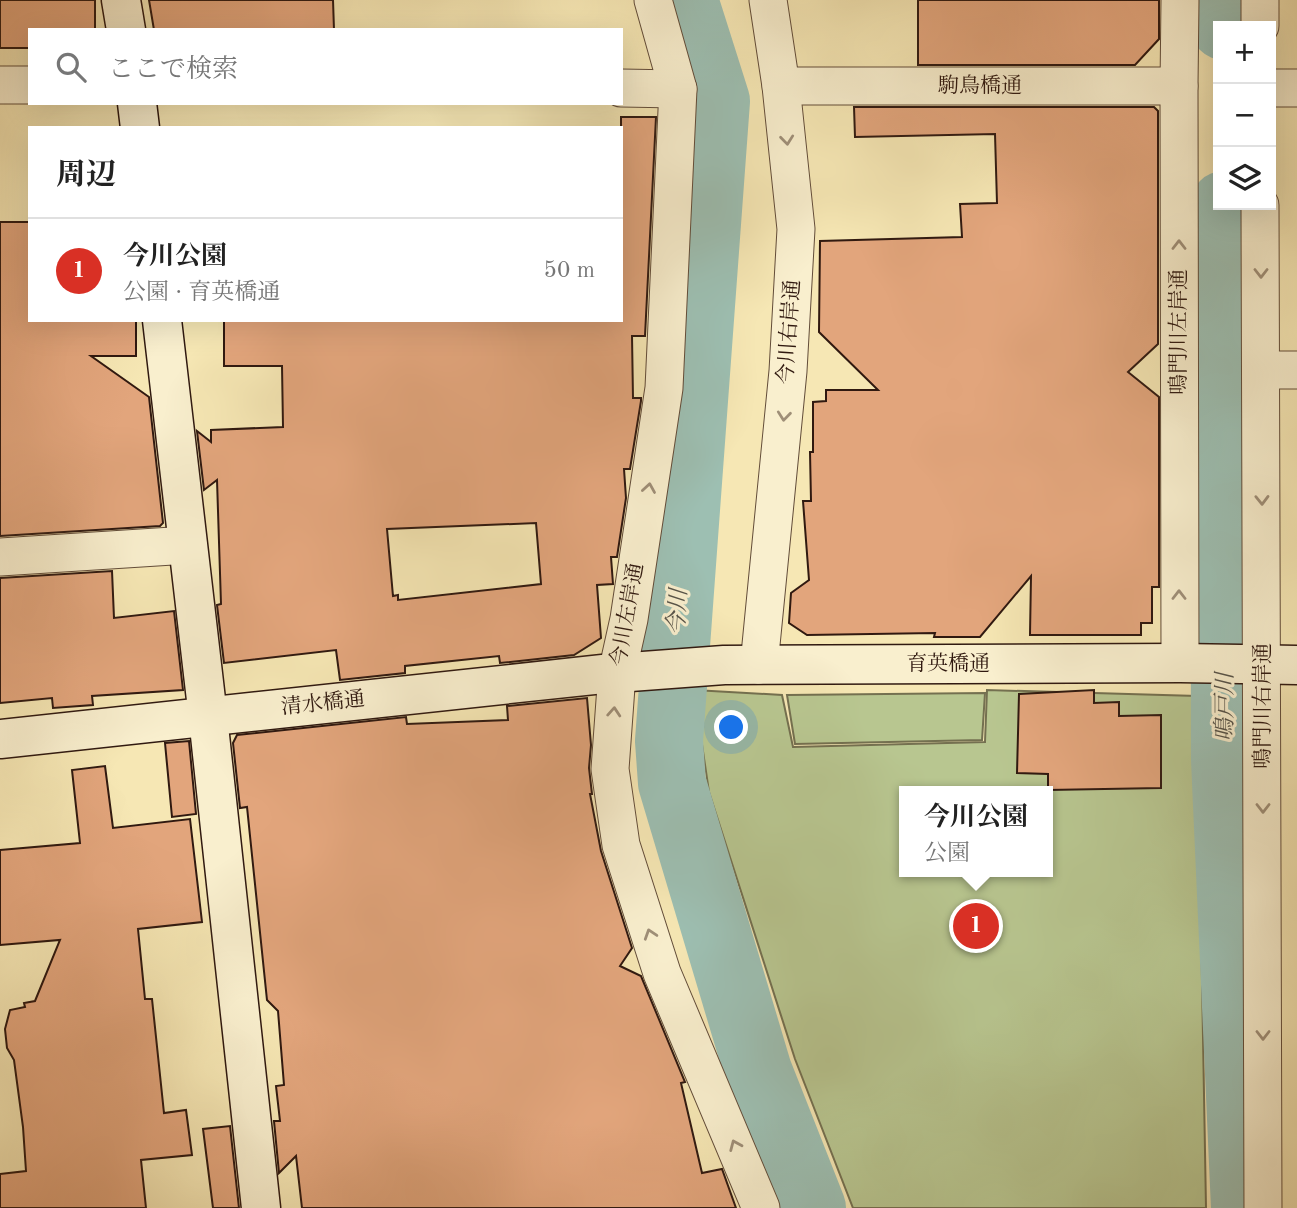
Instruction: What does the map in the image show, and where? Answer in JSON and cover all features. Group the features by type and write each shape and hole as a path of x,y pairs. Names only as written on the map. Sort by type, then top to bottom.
{"street":[{"path":"121,0 126,28"},
{"name":"今川左岸通","path":"653,0 678,89 664,388 629,619 632,672 610,769 621,845 663,973 761,1208"},
{"name":"今川右岸通","path":"760,665 788,371 796,229 768,0"},
{"name":"鳴門川左岸通","path":"1181,0 1178,86 1190,664"},
{"path":"1260,0 1260,21"},
{"path":"0,85 28,85"},
{"name":"駒鳥橋通","path":"780,86 1178,86"},
{"path":"1276,88 1297,88"},
{"path":"623,89 678,89"},
{"path":"137,105 140,126"},
{"name":"鳴門川右岸通","path":"1261,210 1261,370 1268,666 1263,1208"},
{"path":"162,322 261,1208"},
{"path":"1261,370 1297,370"},
{"path":"0,556 188,545"},
{"name":"育英橋通","path":"695,667 1190,664 1268,666"},
{"name":"清水橋通","path":"0,739 695,667"}],"green space":[{"path":"694,690 782,695 793,747 985,742 987,690 1197,696 1206,1208 853,1208 795,1059 709,792"},
{"path":"985,693 982,740 795,744 787,695"}],"building":[{"path":"0,0 95,0 95,28 28,28 28,48 0,48"},
{"path":"149,0 333,0 334,28 154,28"},
{"path":"918,0 1159,0 1159,39 1135,65 918,65"},
{"path":"854,107 1154,107 1158,111 1158,344 1128,372 1159,397 1159,587 1152,587 1152,623 1141,623 1141,635 1030,635 1031,576 980,637 934,637 935,633 807,635 789,623 791,593 809,580 803,501 811,501 813,402 826,401 826,390 878,390 819,332 820,241 962,237 960,204 997,203 995,134 855,137"},
{"path":"621,117 656,117 645,336 632,336 633,398 641,398 641,401 630,469 624,469 626,498 617,557 611,557 613,584 597,585 601,638 574,655 500,663 499,656 405,666 405,673 340,680 336,650 224,663 217,605 221,604 217,480 204,490 197,431 211,442 211,430 283,427 282,366 224,366 224,322 623,322","holes":["536,523 541,584 398,600 398,595 393,596 387,529"]},
{"path":"0,222 28,222 28,322 136,322 136,356 91,356 149,397 163,523 160,526 0,536"},
{"path":"112,571 114,618 174,611 183,690 92,696 93,705 53,708 52,698 0,703 0,578"},
{"path":"1094,690 1094,703 1119,702 1119,716 1161,715 1161,788 1053,790 1053,786 1048,786 1048,774 1017,773 1019,694"},
{"path":"587,698 591,745 590,794 601,851 632,948 620,966 641,976 685,1082 681,1083 702,1173 722,1169 736,1208 302,1208 296,1156 279,1173 274,1121 280,1121 276,1086 284,1085 278,1011 267,1000 247,807 240,808 233,743 237,735 406,717 407,724 508,720 507,706"},
{"path":"189,741 196,814 172,817 165,743"},
{"path":"105,766 113,828 190,819 202,922 138,929 145,999 152,999 164,1113 186,1110 192,1155 141,1160 146,1208 0,1208 0,1174 26,1171 14,1060 7,1048 5,1029 10,1010 25,1007 24,1003 35,1001 60,940 0,945 0,850 80,843 72,770"},
{"path":"230,1126 239,1208 213,1208 203,1129"}],"waterway":[{"name":"今川","path":"684,0 716,101 669,741 672,783 758,1071 812,1208"},
{"name":"鳴戸川","path":"1224,0 1224,21"},
{"name":"鳴戸川","path":"1224,210 1225,760 1245,1208"}],"place":[{"name":"今川公園","path":"976,926"}]}
